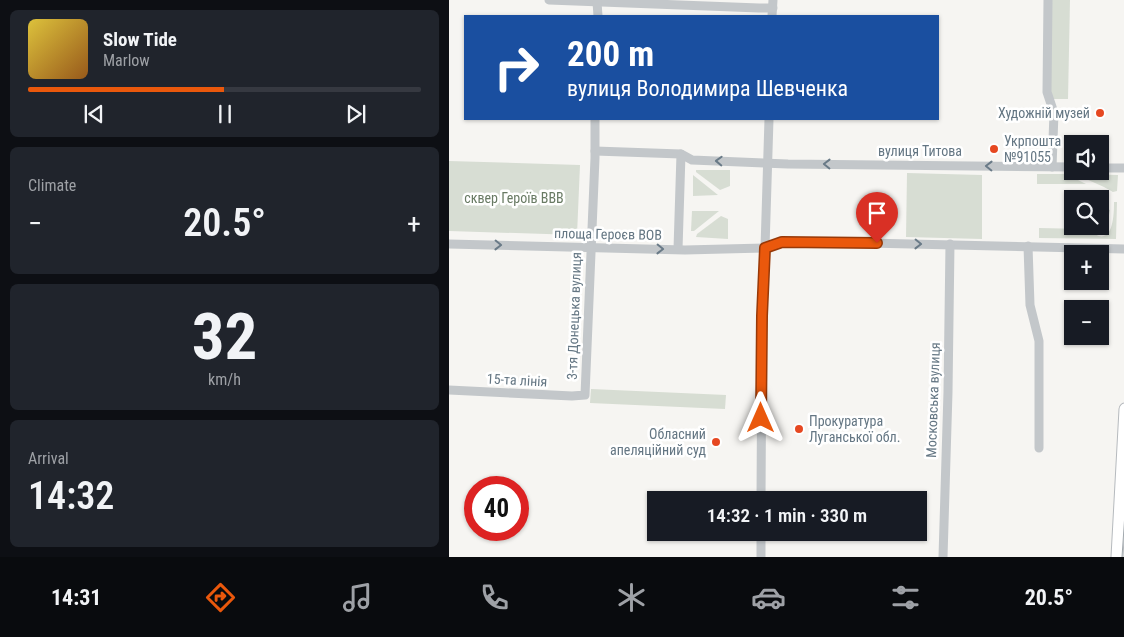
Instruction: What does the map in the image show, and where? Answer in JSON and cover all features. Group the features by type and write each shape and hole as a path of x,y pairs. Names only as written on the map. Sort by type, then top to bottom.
{"main road":[{"path":"1117,557 1124,409"}],"street":[{"path":"549,0 773,8"},
{"path":"1048,0 1047,92 1055,113 1052,167"},
{"path":"597,2 598,15"},
{"name":"3-тя Донецька вулиця","path":"585,395 595,120"},
{"path":"761,491 762,336 769,120"},
{"path":"595,151 681,154 692,160 768,163"},
{"path":"679,249 681,154"},
{"name":"вулиця Титова","path":"768,163 1064,167"},
{"path":"1109,168 1124,168"},
{"name":"площа Героєв ВОВ","path":"449,244 679,249 765,248 782,242 1124,249"},
{"name":"Московська вулиця","path":"943,557 950,244"},
{"path":"1028,246 1030,306 1039,341 1039,448"},
{"name":"15-та лінія","path":"449,390 585,395"},
{"path":"761,541 761,557"}],"green space":[{"path":"1051,0 1070,0 1068,99 1049,99"},
{"name":"сквер Героїв ВВВ","path":"449,161 580,165 577,235 449,231"},
{"path":"696,170 730,170 730,186 720,190 696,172"},
{"path":"907,173 982,175 982,239 906,237"},
{"path":"1037,174 1064,174 1064,180 1078,180 1086,184 1037,184"},
{"path":"693,175 718,195 693,196"},
{"path":"1109,175 1118,175 1117,191 1113,192 1088,180 1109,180"},
{"path":"1114,202 1117,202 1116,239 1039,238 1039,228 1064,229 1064,235 1109,235"},
{"path":"692,211 719,211 694,231 691,231"},
{"path":"721,216 728,219 728,239 696,237 697,234"},
{"path":"591,389 726,395 725,409 590,403"}],"tram line":[{"path":"1122,557 1125,513"}],"place":[{"name":"Художній музей","path":"1100,113"},
{"name":"Укрпошта №91055","path":"994,149"},
{"name":"Прокуратура Луганської обл.","path":"799,429"},
{"name":"Обласний апеляційний суд","path":"716,442"}],"route":[{"path":"761,418 765,248 782,242 877,243"}]}
